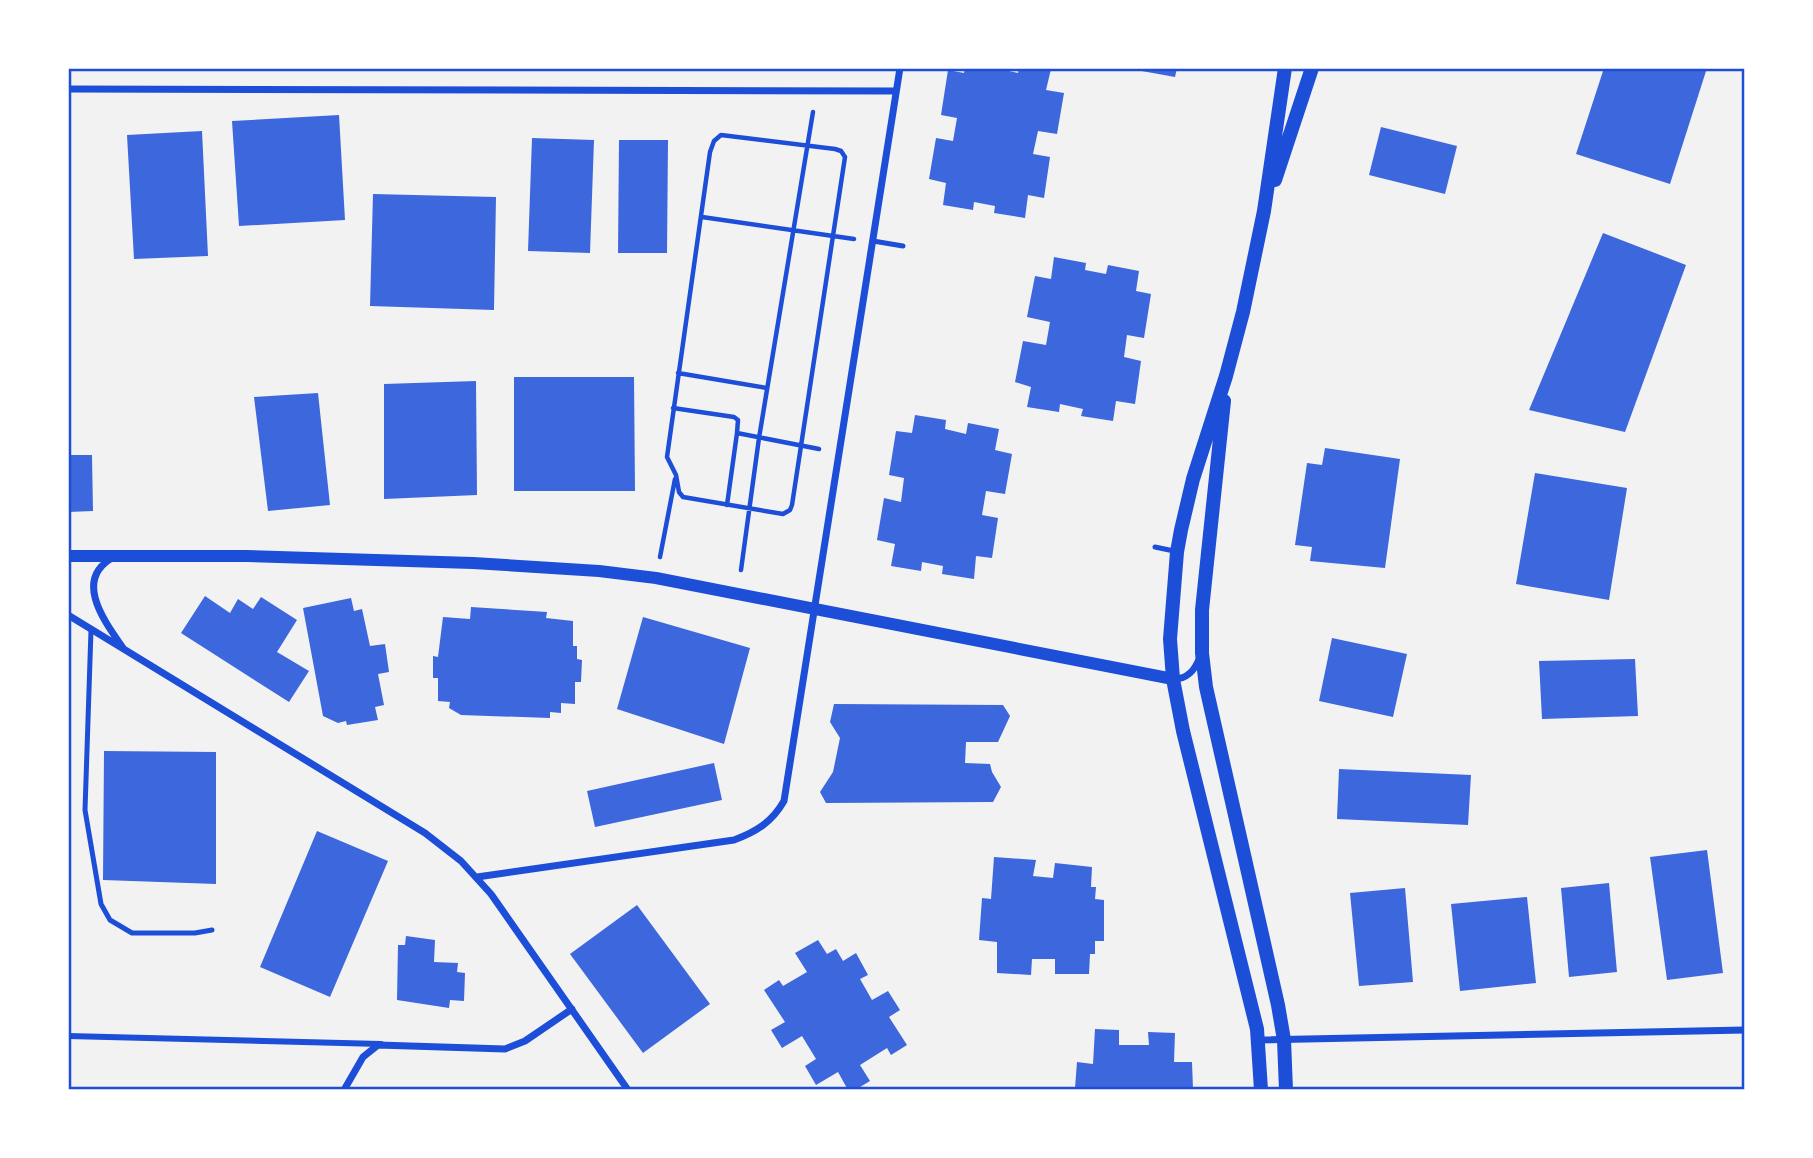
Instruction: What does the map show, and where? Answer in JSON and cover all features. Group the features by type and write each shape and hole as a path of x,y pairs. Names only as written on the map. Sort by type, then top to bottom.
{"main road":[{"path":"1261,1090 1259,1040 1242,961 1183,730 1173,679 1170,639 1177,552 1193,479 1243,312 1264,211 1285,68"},
{"path":"1264,211 1312,68"},
{"path":"1226,376 1201,642 1206,687 1284,1040 1286,1090"}],"street":[{"path":"477,877 722,843 762,827 775,815 784,801 900,68"},
{"path":"68,89 896,91"},
{"path":"121,555 108,559 100,568 95,577 93,592 103,617 125,651"},
{"path":"68,556 247,556 473,563 599,571 656,578 1173,679 1183,678 1195,668 1200,657 1201,642"},
{"path":"68,615 425,833 454,854 477,877 500,907 628,1090"},
{"path":"68,1036 505,1049 525,1041 572,1009"},
{"path":"1259,1040 1745,1030"},
{"path":"344,1090 363,1057 375,1046 386,1044"}],"lane":[{"path":"873,241 903,246"},
{"path":"1155,547 1177,552"},
{"path":"91,630 85,810 101,904 110,920 132,933 195,933 212,930"}],"path":[{"path":"737,594 767,388 816,90"},
{"path":"727,135 807,145 838,150 845,157 790,510 781,514 683,496 677,488 676,475 667,457 710,152 718,137 727,135"},
{"path":"702,217 873,241"},
{"path":"678,373 767,388"},
{"path":"673,408 733,416 738,420 727,505"},
{"path":"737,433 841,453"},
{"path":"656,578 676,475"}],"building":[{"path":"965,68 996,68 1018,73 1019,68 1051,69 1046,90 1064,93 1057,134 1038,131 1033,154 1050,157 1044,198 1028,195 1025,218 994,213 995,206 974,202 973,210 943,205 946,183 929,179 936,138 953,141 957,118 941,115 948,70 964,73"},
{"path":"1125,68 1177,68 1175,77"},
{"path":"1604,68 1707,68 1670,184 1576,154"},
{"path":"339,115 345,220 239,226 232,121"},
{"path":"1381,127 1457,146 1445,194 1369,175"},
{"path":"202,131 208,256 134,259 127,135"},
{"path":"532,138 594,140 590,253 528,251"},
{"path":"619,140 668,140 667,253 618,253"},
{"path":"373,194 496,197 494,310 370,306"},
{"path":"1603,233 1686,265 1625,432 1529,410"},
{"path":"68,242 71,243 71,275 68,275"},
{"path":"1054,257 1086,263 1085,270 1106,274 1108,265 1139,271 1136,291 1151,294 1144,338 1127,335 1124,357 1141,361 1135,404 1116,401 1113,421 1081,416 1083,409 1060,404 1059,412 1027,407 1031,387 1015,382 1023,341 1046,345 1050,322 1027,317 1035,276 1051,279"},
{"path":"514,377 634,377 635,491 514,491"},
{"path":"476,381 477,495 384,499 384,384"},
{"path":"318,393 330,505 268,511 254,397"},
{"path":"915,415 946,420 945,429 966,434 968,423 999,429 995,450 1012,454 1005,494 986,491 982,515 998,518 992,558 976,556 974,579 942,574 943,566 922,562 921,571 891,566 895,544 877,540 884,498 901,502 904,478 889,475 896,431 912,433"},
{"path":"1325,448 1400,459 1385,568 1310,561 1312,547 1295,545 1307,463 1322,465"},
{"path":"68,455 92,455 93,511 68,512"},
{"path":"1535,473 1627,488 1609,600 1516,584"},
{"path":"205,596 230,613 238,599 253,609 261,597 297,620 277,652 309,671 289,702 181,633"},
{"path":"351,598 354,611 362,609 370,646 385,644 389,672 378,674 384,705 375,707 378,720 347,725 346,721 338,723 323,716 303,608"},
{"path":"471,607 547,612 546,618 573,621 573,646 577,646 577,659 582,660 581,682 575,682 575,704 561,703 561,713 550,712 550,718 461,715 449,708 450,702 438,701 438,678 433,678 433,656 438,657 443,617 470,619"},
{"path":"643,617 750,648 724,744 617,709"},
{"path":"1332,638 1407,654 1393,717 1319,701"},
{"path":"1635,659 1638,716 1542,719 1539,661"},
{"path":"834,704 1003,705 1010,716 998,742 966,742 965,763 990,764 1001,787 993,802 826,803 820,792 833,772 840,738 830,722"},
{"path":"104,751 216,752 216,884 103,880"},
{"path":"714,763 722,800 595,827 587,791"},
{"path":"1339,769 1471,775 1468,825 1337,819"},
{"path":"317,831 388,861 330,997 260,967"},
{"path":"1707,850 1723,973 1667,980 1650,857"},
{"path":"994,857 1036,860 1033,876 1053,878 1055,863 1092,867 1091,887 1096,887 1095,899 1104,900 1104,941 1095,941 1095,954 1090,954 1089,974 1055,974 1055,959 1032,959 1031,975 997,973 997,942 979,940 982,898 991,899"},
{"path":"1609,883 1617,972 1569,977 1561,888"},
{"path":"1405,888 1413,982 1359,986 1350,893"},
{"path":"1527,897 1536,983 1460,991 1451,904"},
{"path":"637,905 710,1004 643,1053 570,954"},
{"path":"406,936 435,940 434,962 458,963 457,972 465,973 464,1001 450,1000 449,1008 397,1000 398,945 405,945"},
{"path":"818,940 827,954 836,949 843,961 856,953 868,975 860,979 872,1000 888,991 900,1010 889,1017 907,1045 891,1055 887,1048 860,1065 870,1081 855,1090 848,1090 838,1072 816,1085 805,1066 816,1059 802,1036 782,1048 771,1030 785,1022 764,990 779,980 783,986 807,972 795,953"},
{"path":"1095,1029 1119,1030 1119,1045 1149,1045 1148,1032 1175,1033 1174,1062 1192,1062 1193,1089 1075,1088 1077,1062 1093,1064"}]}
